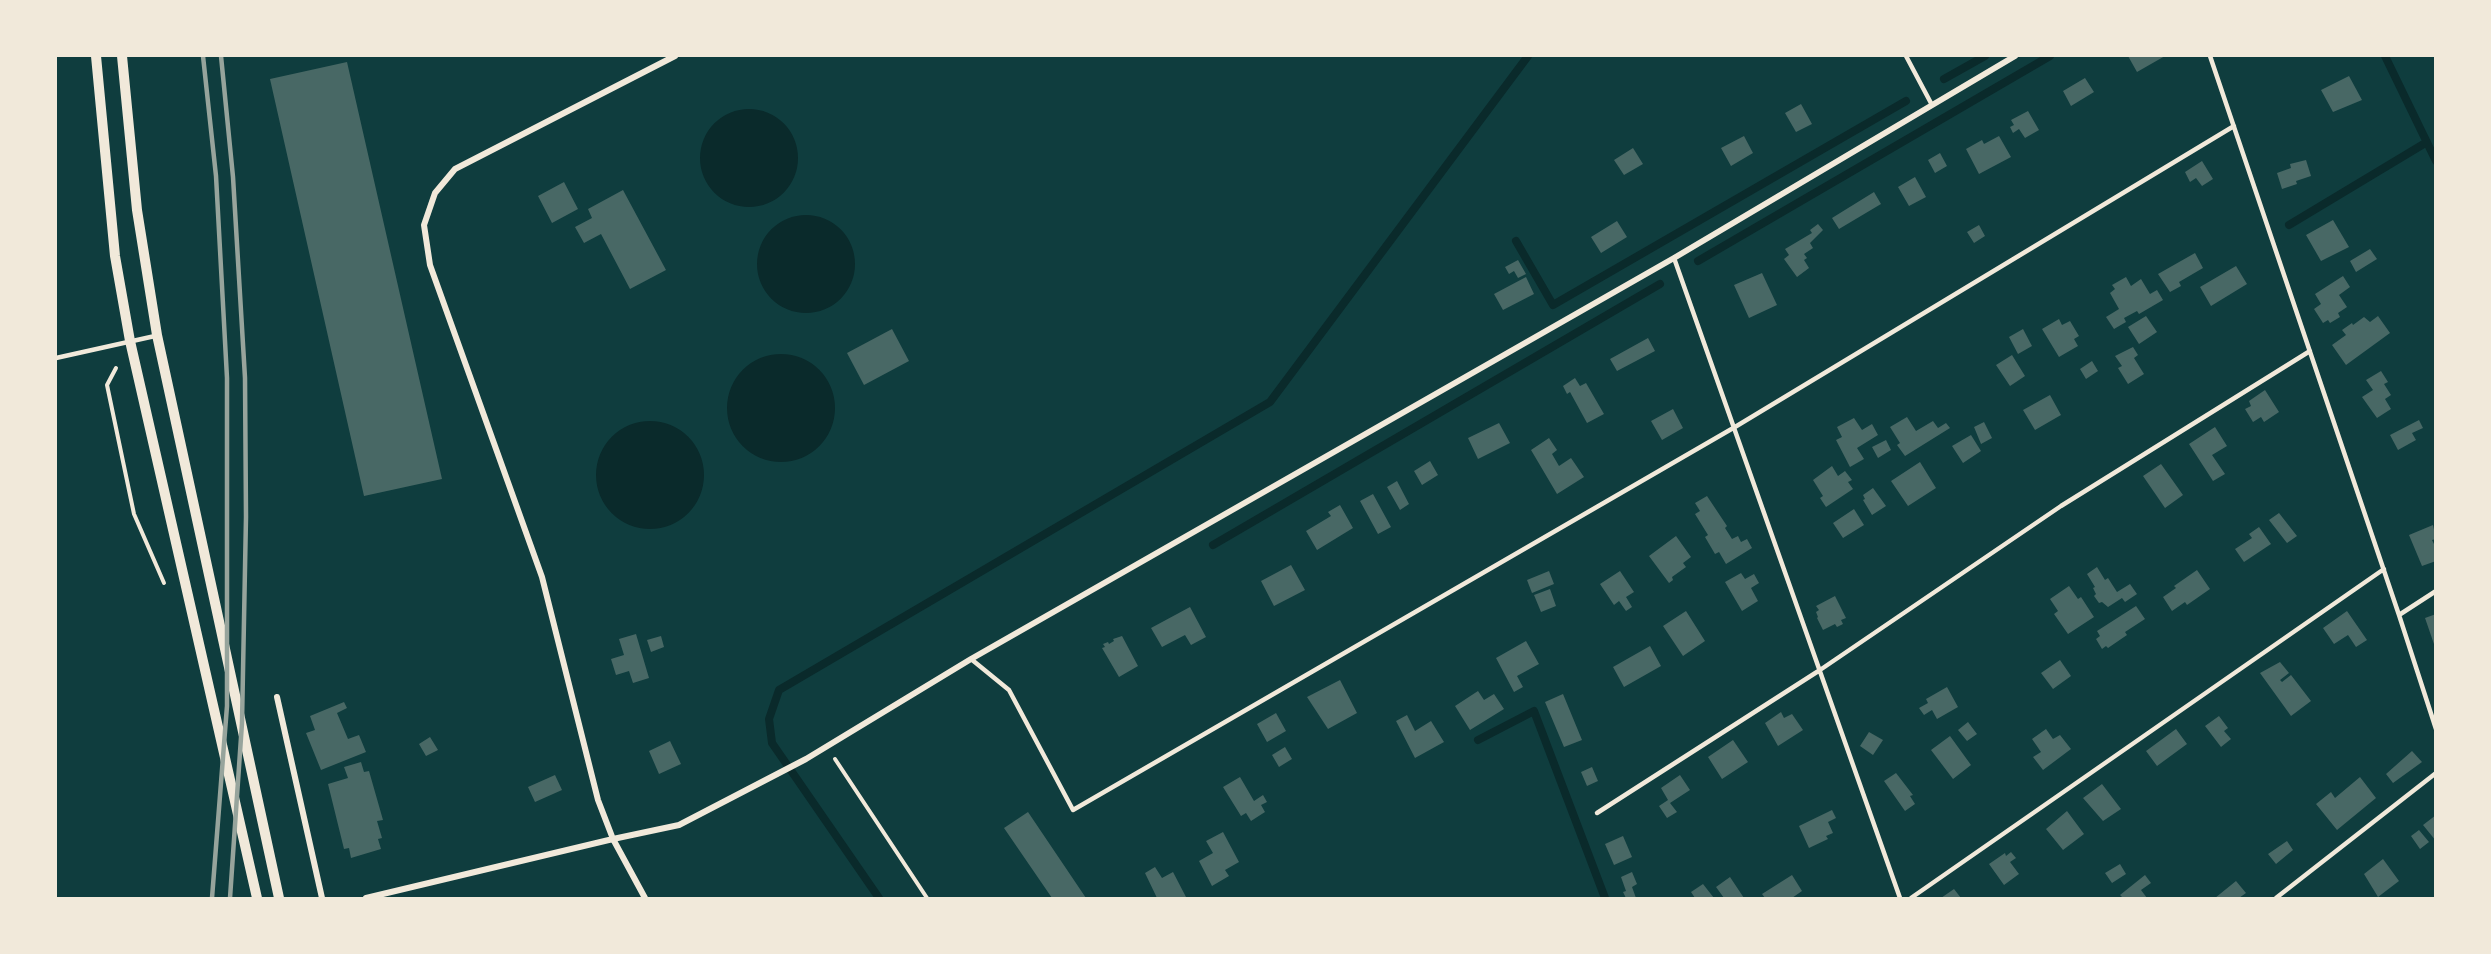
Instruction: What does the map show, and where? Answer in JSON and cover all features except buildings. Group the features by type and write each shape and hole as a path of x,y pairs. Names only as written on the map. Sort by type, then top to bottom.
{"street":[{"path":"96,56 115,256 130,341 257,898"},
{"path":"122,56 137,210 157,335 279,898"},
{"path":"645,898 613,839 598,800 542,577 430,266 424,225 435,193 455,169 675,56"},
{"path":"366,898 679,825 806,759 971,659 1674,258 2014,56"},
{"path":"277,697 322,898"}],"lane":[{"path":"1906,56 1932,105"},
{"path":"2210,56 2400,615 2436,729"},
{"path":"971,659 1010,690 1073,810 1735,427 2234,126"},
{"path":"1674,258 1900,898"},
{"path":"56,358 157,335"},
{"path":"1597,813 1820,670 2061,506 2310,351"},
{"path":"1911,898 2384,569"},
{"path":"2400,615 2436,591"},
{"path":"2276,898 2436,773"}],"path":[{"path":"130,341 107,386 134,514 166,588"},
{"path":"827,746 927,898"}],"water":[{"path":"749,109 768,113 784,123 794,139 798,158 794,177 784,193 768,203 749,207 730,203 714,193 704,177 700,158 704,139 714,123 730,113"},
{"path":"806,215 825,219 841,229 851,245 855,264 851,283 841,299 825,309 806,313 787,309 771,299 761,283 757,264 761,245 771,229 787,219"},
{"path":"781,354 802,358 819,370 831,387 835,408 831,429 819,446 802,458 781,462 760,458 743,446 731,429 727,408 731,387 743,370 760,358"},
{"path":"650,421 671,425 688,437 700,454 704,475 700,496 688,513 671,525 650,529 629,525 612,513 600,496 596,475 600,454 612,437 629,425"}],"waterway":[{"path":"879,898 772,743 769,719 779,690 1270,402 1528,56"},
{"path":"1944,79 1985,56"},
{"path":"1698,261 2050,56"},
{"path":"2385,56 2436,161"},
{"path":"1516,241 1553,305 1906,101"},
{"path":"2289,225 2427,142"},
{"path":"1213,545 1660,284"},
{"path":"1478,740 1534,711 1605,898"}],"railway":[{"path":"203,56 216,176 227,378 227,706 212,898"},
{"path":"221,56 233,177 245,378 246,517 242,723 230,898"}]}
